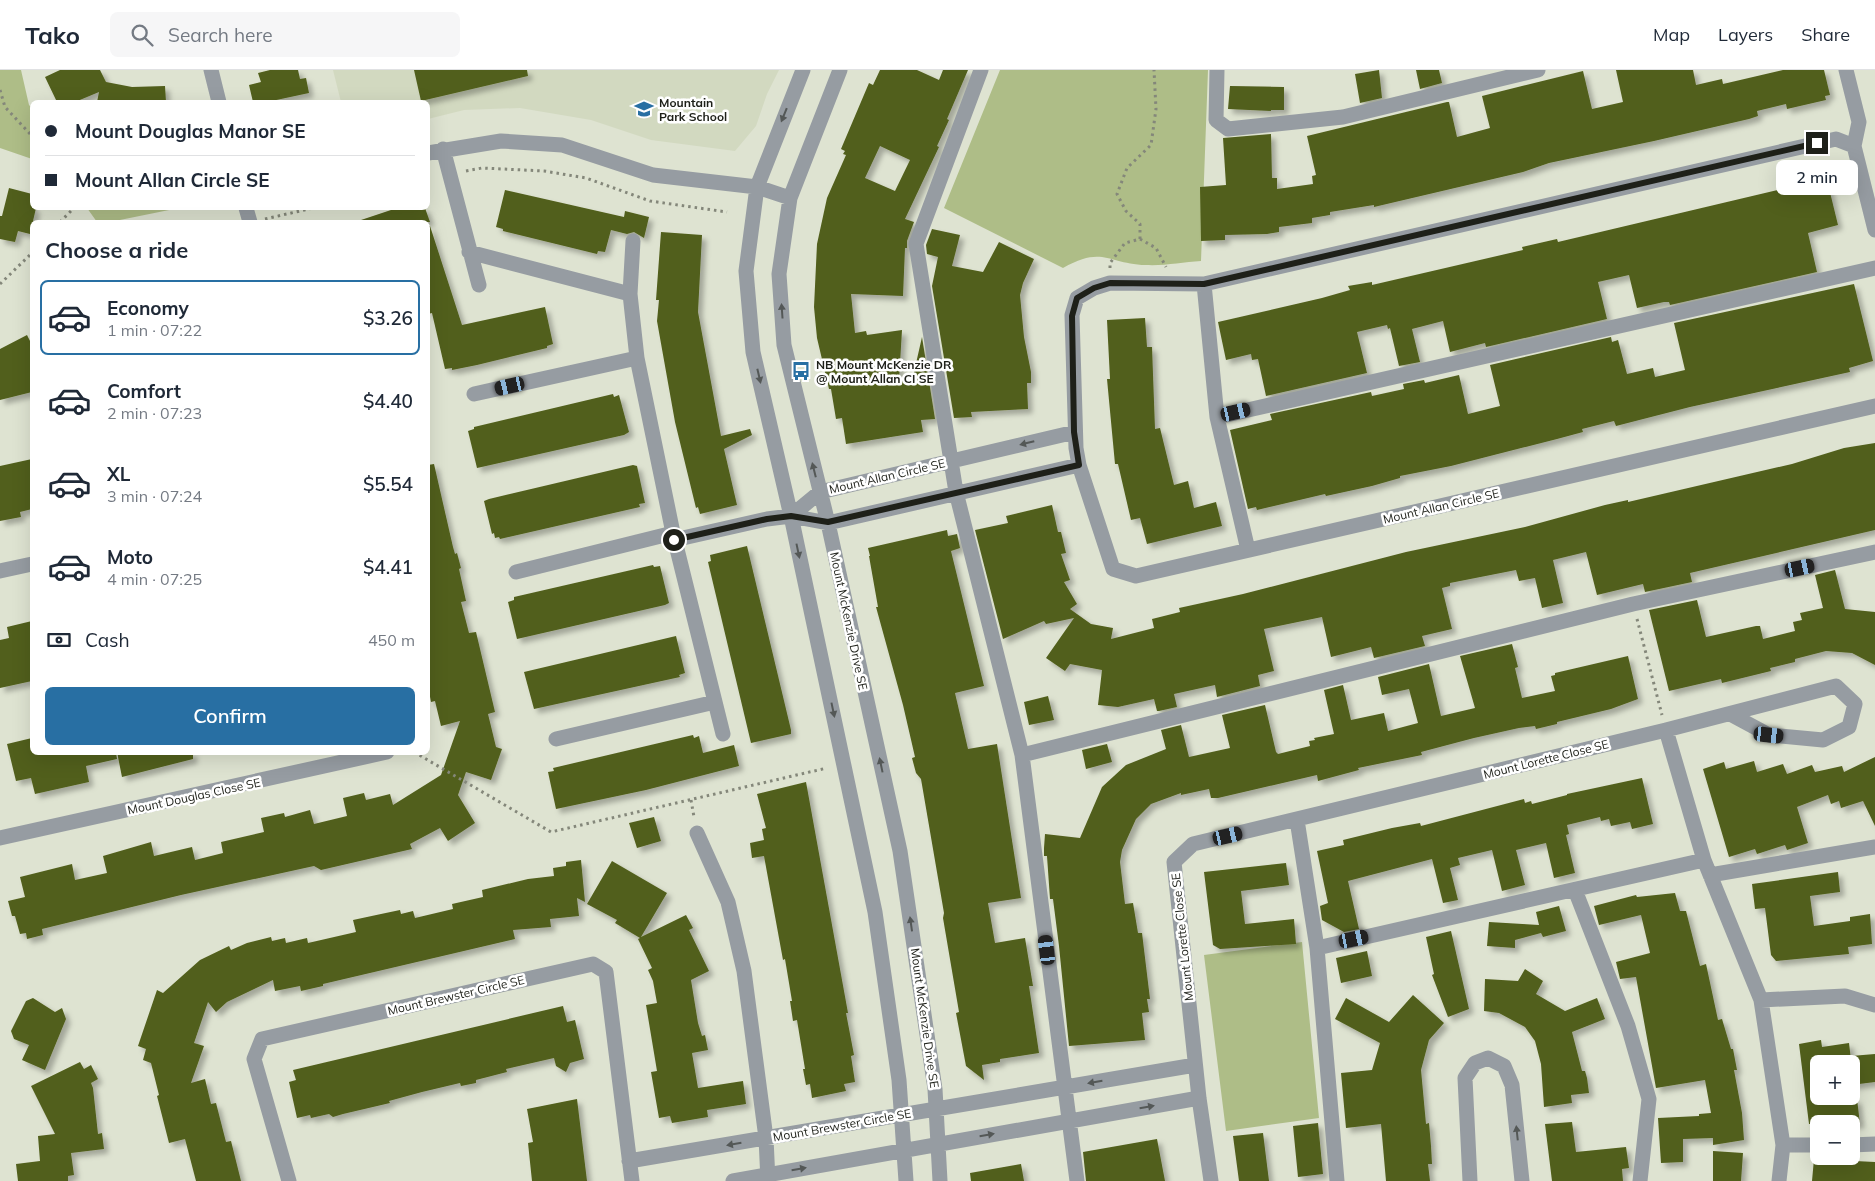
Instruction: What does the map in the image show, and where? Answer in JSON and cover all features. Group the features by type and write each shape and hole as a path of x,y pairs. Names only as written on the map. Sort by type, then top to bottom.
{"street":[{"path":"211,70 218,100"},
{"path":"803,70 757,187 746,272 753,352 791,516 876,912 899,1080 906,1181"},
{"name":"Mount McKenzie Drive SE","path":"840,70 790,198 779,274 784,345 828,522 900,851 937,1109 940,1181"},
{"path":"982,70 916,244 956,492 1022,755 1077,1181"},
{"path":"1217,70 1216,120 1228,129 1342,117 1538,70"},
{"path":"1846,70 1859,122 1854,146 1875,230"},
{"name":"Mount Allan Circle SE","path":"1854,146 1836,139 1204,284 1110,283 1094,288 1077,298 1072,316 1074,432 1079,465 1113,569 1136,576 1875,406"},
{"path":"430,152 501,141 562,145 653,175 757,187 790,198"},
{"path":"443,149 479,285"},
{"path":"248,210 255,220"},
{"path":"633,241 630,294 637,358 674,537 723,734"},
{"path":"469,252 630,294"},
{"path":"1217,417 1875,268"},
{"path":"1204,284 1217,417 1248,550"},
{"path":"474,394 637,358"},
{"name":"Mount Allan Circle SE","path":"791,516 820,492 1074,432"},
{"path":"516,572 674,537 767,519 791,516 828,522 1079,465"},
{"path":"1022,755 1633,604 1875,552"},
{"path":"0,571 30,564"},
{"name":"Mount Lorette Close SE","path":"1211,1181 1198,1098 1174,862 1193,844 1666,730 1836,686 1855,704 1849,726 1823,740 1769,735 1730,714"},
{"path":"556,739 714,702"},
{"path":"1666,730 1704,860 1761,1000 1783,1145 1780,1181"},
{"name":"Mount Douglas Close SE","path":"0,838 374,755"},
{"path":"1298,820 1317,948 1337,1181"},
{"path":"697,833 728,902 744,971 766,1138 768,1178"},
{"path":"1710,875 1875,847"},
{"path":"1317,948 1704,860"},
{"path":"1575,890 1628,1026 1649,1098 1640,1181"},
{"name":"Mount Brewster Circle SE","path":"289,1181 254,1059 262,1039 593,964 606,972 632,1181"},
{"path":"1761,1000 1846,996 1875,1005"},
{"path":"1470,1181 1465,1078 1475,1062 1488,1058 1504,1066 1512,1085 1522,1181"},
{"path":"937,1109 1195,1065"},
{"path":"733,1181 768,1178 904,1150 1198,1098"},
{"name":"Mount Brewster Circle SE","path":"629,1162 937,1109"},
{"path":"1860,1145 1875,1144"},
{"path":"1783,1145 1810,1145"}],"path":[{"path":"1140,240 1140,224 1126,211 1117,194 1127,168 1151,145 1156,109 1154,70"},
{"path":"0,90 5,106 30,134"},
{"path":"451,182 482,168 544,171 586,178 650,201 727,212"},
{"path":"62,220 72,210"},
{"path":"260,220 304,210"},
{"path":"1110,283 1110,263 1125,243 1140,240 1156,248 1167,268 1169,284"},
{"path":"0,284 30,255"},
{"path":"1633,604 1666,730"},
{"path":"419,755 551,832 831,767"}],"shaded area":[{"name":"Mountain Park School","path":"333,70 779,70 767,94 756,126 735,151 651,140 591,120 520,108 464,110 430,118 430,100 340,100"}],"green space":[{"path":"0,70 21,70 30,106 30,158 0,148"},
{"path":"1000,70 1208,70 1201,261 1146,265 1097,257 1076,261 1063,268 944,208"},
{"path":"88,210 169,210 120,220 96,220"},
{"path":"1302,942 1319,1118 1226,1131 1204,955"}],"building":[{"path":"60,70 100,70 106,82 132,87 165,86 166,100 97,100 99,92 80,100 56,100 45,77"},
{"path":"270,70 298,70 300,79 306,78 309,93 276,100 253,100 249,85 261,82 258,73"},
{"path":"414,70 527,70 528,76 421,100"},
{"path":"880,70 917,70 939,80 943,70 968,70 947,119 949,120 937,146 939,147 905,219 914,222 907,241 907,248 905,248 903,296 851,294 855,333 866,331 867,335 902,330 899,380 912,381 922,337 935,419 921,420 923,432 846,444 842,418 836,419 831,389 829,389 817,338 814,307 817,244 827,198 846,155 843,154 845,151 841,149 869,83 873,85","holes":["880,146 910,160 895,191 865,178"]},
{"path":"1379,70 1382,98 1360,103 1355,74"},
{"path":"1416,70 1439,70 1442,83 1420,89"},
{"path":"1616,70 1693,70 1696,85 1722,79 1723,84 1783,70 1824,70 1830,95 1825,96 1826,100 1787,109 1786,104 1757,111 1758,116 1749,119 1549,163 1523,172 1374,207 1374,205 1330,212 1330,215 1312,218 1312,223 1279,227 1279,232 1225,235 1225,240 1201,241 1200,187 1226,185 1223,138 1271,134 1272,178 1277,178 1277,189 1313,184 1312,176 1316,175 1307,136 1449,102 1457,137 1490,128 1482,96 1583,71 1592,109 1623,102"},
{"path":"1230,86 1284,87 1284,110 1228,109"},
{"path":"1820,180 1821,182 1827,180 1838,225 1808,233 1817,272 1670,305 1669,302 1664,302 1637,308 1629,275 1598,282 1607,319 1486,347 1485,343 1450,352 1443,321 1412,329 1420,362 1399,366 1390,328 1388,329 1387,325 1357,332 1367,373 1266,396 1258,359 1252,360 1251,354 1226,360 1218,322 1322,298 1350,290 1348,286 1372,282 1372,285 1523,250 1522,247 1557,239 1558,242"},
{"path":"9,188 30,193 30,210 36,210 33,220 30,220 30,234 18,231 15,242 0,239 0,216 2,216"},
{"path":"505,190 624,217 625,211 649,217 644,238 634,232 627,234 611,230 605,252 598,251 597,254 503,231 503,229 496,227"},
{"path":"391,210 426,210 429,220 361,220"},
{"path":"430,226 462,325 545,307 553,344 547,346 547,348 477,365 452,370 452,368 445,369 432,313 430,314"},
{"path":"932,229 960,235 952,266 983,272 999,242 1034,259 1023,283 1020,295 1024,337 1031,372 1031,383 1027,383 1028,409 971,412 972,417 954,418 932,286 938,257 927,254 926,245"},
{"path":"661,232 702,235 698,312 721,436 750,429 752,435 724,449 737,505 700,514 698,507 696,508 675,422 657,321 659,300 656,300"},
{"path":"1854,284 1873,361 1849,368 1850,372 1690,407 1616,426 1614,421 1582,429 1583,432 1557,439 1451,466 1400,476 1400,478 1372,486 1326,496 1325,494 1257,510 1256,507 1248,509 1230,430 1272,420 1270,414 1371,392 1372,396 1404,389 1403,384 1424,380 1425,383 1459,375 1468,414 1500,406 1490,365 1611,337 1612,342 1618,340 1627,374 1653,368 1655,377 1685,370 1674,323"},
{"path":"1145,318 1147,347 1152,347 1155,429 1160,428 1174,485 1188,481 1194,508 1216,502 1222,526 1147,544 1140,518 1131,520 1118,464 1115,464 1107,379 1110,379 1107,320"},
{"path":"27,335 30,341 30,392 0,400 0,349"},
{"path":"613,394 614,397 619,395 629,432 624,435 477,468 468,431 474,429 474,427"},
{"path":"1875,443 1875,530 1690,573 1692,582 1645,592 1643,584 1597,595 1586,552 1553,560 1563,603 1542,608 1535,578 1519,581 1516,570 1450,583 1450,586 1442,588 1452,629 1422,636 1425,646 1374,658 1371,647 1331,657 1322,617 1264,629 1274,671 1258,675 1260,686 1217,697 1215,685 1174,694 1177,707 1159,711 1157,711 1154,699 1118,707 1098,705 1102,670 1070,664 1065,671 1046,658 1074,618 1046,624 1044,621 1003,639 975,530 1008,523 1006,516 1052,505 1058,532 1061,532 1066,553 1061,554 1070,580 1064,582 1077,604 1070,609 1091,624 1113,628 1111,639 1154,628 1152,619 1180,612 1179,608 1243,594 1406,552 1525,527 1605,505 1628,500 1628,502 1792,464 1844,448"},
{"path":"30,459 30,510 20,512 21,517 0,521 0,466"},
{"path":"434,464 453,547 455,554 457,553 461,568 459,569 466,601 461,602 469,633 476,632 495,712 488,714 496,747 502,749 491,780 466,772 458,795 475,823 448,841 440,828 410,844 412,849 321,870 314,866 181,895 42,929 43,935 27,939 26,933 20,934 8,901 25,897 20,877 72,864 75,880 107,873 103,856 151,842 154,856 192,847 195,860 223,853 221,842 264,832 261,818 284,813 285,817 310,810 314,824 347,816 343,798 364,793 366,800 390,794 393,805 441,775 460,721 441,726 435,701 431,702 430,697 430,465"},
{"path":"633,465 637,466 645,503 639,504 640,507 500,539 499,537 495,538 494,533 492,534 484,501"},
{"path":"947,530 948,536 957,534 960,548 951,551 984,686 955,693 968,749 997,744 1021,898 988,903 995,943 1025,938 1033,986 1029,986 1039,1053 1000,1059 1000,1062 982,1065 984,1080 966,1066 956,1013 959,1012 943,918 944,913 921,779 916,773 912,758 915,757 903,705 876,607 878,607 868,548"},
{"path":"747,546 791,730 791,734 751,743 708,562 711,561 710,555"},
{"path":"653,565 654,567 660,566 669,603 517,639 508,602 514,600 514,597"},
{"path":"1835,570 1845,609 1875,612 1875,665 1852,653 1826,651 1795,659 1795,662 1770,668 1771,671 1722,683 1721,679 1669,691 1649,610 1697,600 1706,637 1760,626 1763,639 1795,631 1793,622 1802,620 1800,613 1823,608 1815,575"},
{"path":"30,621 30,681 0,688 0,640 9,638 7,627"},
{"path":"676,636 685,673 679,675 680,677 534,709 524,672"},
{"path":"1512,644 1518,667 1515,668 1522,698 1555,691 1551,676 1555,675 1555,673 1628,656 1638,699 1611,709 1557,722 1557,724 1536,729 1535,726 1519,728 1474,738 1421,752 1422,755 1358,768 1359,770 1318,781 1317,775 1218,798 1211,798 1209,789 1181,795 1181,793 1151,804 1136,819 1122,850 1120,862 1125,904 1133,903 1138,933 1142,933 1150,999 1147,999 1149,1012 1142,1013 1145,1040 1069,1046 1053,899 1050,899 1047,856 1044,856 1045,834 1080,838 1102,787 1126,765 1166,749 1161,730 1181,725 1189,757 1230,748 1222,715 1265,705 1278,754 1310,746 1309,741 1315,740 1314,738 1334,734 1324,690 1343,685 1351,720 1384,713 1388,731 1418,723 1409,689 1382,695 1378,677 1429,664 1441,716 1475,708 1460,656"},
{"path":"1048,696 1054,720 1029,725 1024,702"},
{"path":"693,735 694,738 699,736 703,753 734,745 739,766 646,790 556,809 548,772 554,771 553,768"},
{"path":"30,738 30,755 116,755 117,759 86,766 89,782 35,794 31,778 16,781 7,744"},
{"path":"1107,744 1112,762 1086,769 1082,750"},
{"path":"118,755 193,755 193,759 122,777"},
{"path":"1875,757 1875,826 1863,801 1841,808 1839,801 1831,804 1828,795 1797,807 1808,843 1787,850 1785,845 1757,854 1755,849 1729,857 1703,769 1724,762 1726,769 1754,761 1757,772 1783,764 1787,774 1812,765 1815,772 1842,766 1844,772"},
{"path":"1642,778 1653,824 1632,829 1630,822 1611,826 1609,819 1601,821 1600,817 1567,825 1569,834 1566,835 1575,873 1554,878 1546,843 1516,850 1525,885 1502,891 1492,850 1458,858 1460,865 1450,868 1458,900 1443,903 1432,859 1348,881 1359,929 1344,932 1322,920 1320,906 1328,903 1317,851 1344,845 1343,840 1392,828 1420,823 1421,826 1524,799 1525,803 1531,801 1532,804 1567,794"},
{"path":"806,782 848,1013 846,1013 854,1055 851,1056 855,1082 844,1084 846,1091 812,1098 810,1084 806,1085 797,1020 793,1021 790,1001 792,1001 785,959 783,960 764,856 752,858 750,843 764,840 762,829 766,828 757,794"},
{"path":"654,817 661,841 637,848 629,823"},
{"path":"581,860 585,902 577,898 579,916 550,919 551,927 513,930 515,939 323,984 323,986 301,991 300,986 275,991 273,980 227,1002 216,1012 208,1002 194,1043 204,1046 191,1083 205,1079 211,1104 216,1103 226,1142 231,1141 241,1181 196,1181 185,1139 169,1143 151,1063 143,1060 146,1049 138,1046 157,990 163,993 200,960 229,946 231,950 247,943 271,937 272,941 285,938 286,943 307,938 308,943 356,932 353,920 400,910 401,914 413,911 415,918 453,909 452,904 483,897 482,890 528,879 554,876 553,868 566,866 566,862"},
{"path":"612,861 667,893 641,937 686,915 693,928 689,930 709,971 691,980 698,1023 702,1036 705,1035 708,1050 692,1053 698,1088 743,1081 746,1104 707,1110 708,1117 672,1123 670,1116 659,1118 651,1072 657,1071 646,1005 657,1003 653,981 648,970 652,968 638,939 640,938 615,923 617,920 587,904"},
{"path":"1286,863 1289,885 1241,891 1245,924 1294,919 1296,944 1220,949 1213,945 1204,872"},
{"path":"1838,872 1840,892 1810,896 1814,926 1850,921 1850,917 1870,914 1872,944 1848,947 1849,954 1776,961 1771,955 1765,908 1755,909 1752,884"},
{"path":"1675,893 1680,911 1686,911 1700,966 1706,964 1718,1020 1722,1019 1731,1049 1733,1049 1737,1070 1734,1070 1742,1113 1744,1140 1713,1145 1713,1138 1683,1139 1683,1162 1661,1163 1658,1118 1699,1116 1699,1114 1711,1113 1705,1080 1656,1088 1636,977 1620,979 1616,962 1650,953 1641,915 1599,925 1594,906 1636,895 1637,897"},
{"path":"1559,906 1566,931 1543,937 1541,933 1515,940 1515,948 1487,946 1489,922 1539,925 1536,912"},
{"path":"1451,931 1469,1009 1448,1017 1432,975 1434,974 1426,937"},
{"path":"1367,951 1372,976 1341,983 1336,958"},
{"path":"1525,969 1543,981 1536,994 1565,1011 1597,998 1605,1019 1572,1032 1582,1071 1585,1071 1587,1078 1589,1093 1571,1095 1572,1103 1544,1107 1541,1064 1535,1041 1525,1027 1499,1013 1484,1011 1485,979 1518,981"},
{"path":"1413,995 1444,1023 1429,1040 1421,1070 1426,1124 1429,1123 1431,1146 1432,1164 1428,1164 1430,1181 1386,1181 1381,1124 1346,1128 1341,1073 1372,1070 1380,1043 1335,1019 1346,998 1389,1022"},
{"path":"33,998 55,1012 62,1008 66,1019 45,1070 22,1060 29,1045 14,1039 11,1031 26,1001"},
{"path":"563,1006 567,1022 575,1020 584,1059 570,1063 566,1072 556,1066 554,1058 506,1069 507,1072 476,1080 476,1083 461,1086 460,1083 422,1092 389,1101 390,1103 333,1117 329,1114 311,1118 310,1115 297,1118 289,1082 296,1080 293,1070"},
{"path":"1821,1040 1822,1047 1849,1043 1850,1055 1810,1055 1810,1105 1858,1105 1859,1115 1810,1115 1809,1124 1799,1044"},
{"path":"1875,1054 1875,1082 1860,1084 1860,1055"},
{"path":"80,1062 84,1069 91,1065 98,1079 91,1083 98,1134 102,1133 104,1149 71,1153 74,1175 68,1176 68,1181 18,1181 16,1164 40,1161 38,1136 55,1134 31,1086"},
{"path":"577,1099 587,1181 532,1181 528,1143 533,1142 527,1109"},
{"path":"1572,1122 1576,1152 1626,1147 1629,1168 1622,1169 1623,1181 1552,1181 1545,1124"},
{"path":"1318,1123 1323,1174 1298,1177 1293,1126"},
{"path":"1263,1133 1269,1181 1239,1181 1233,1136"},
{"path":"1157,1139 1165,1181 1086,1181 1083,1152"},
{"path":"1713,1151 1743,1153 1741,1181 1713,1181"},
{"path":"1860,1161 1875,1162 1875,1181 1812,1181 1813,1165 1860,1165"},
{"path":"1021,1164 1024,1181 971,1181 970,1173"}],"place":[{"name":"Mountain Park School","path":"644,109"},
{"name":"NB Mount McKenzie DR @ Mount Allan CI SE","path":"801,371"}],"route":[{"path":"674,540 767,519 791,516 828,522 1079,465 1074,432 1072,316 1077,298 1094,288 1110,283 1204,284 1817,143"}]}
